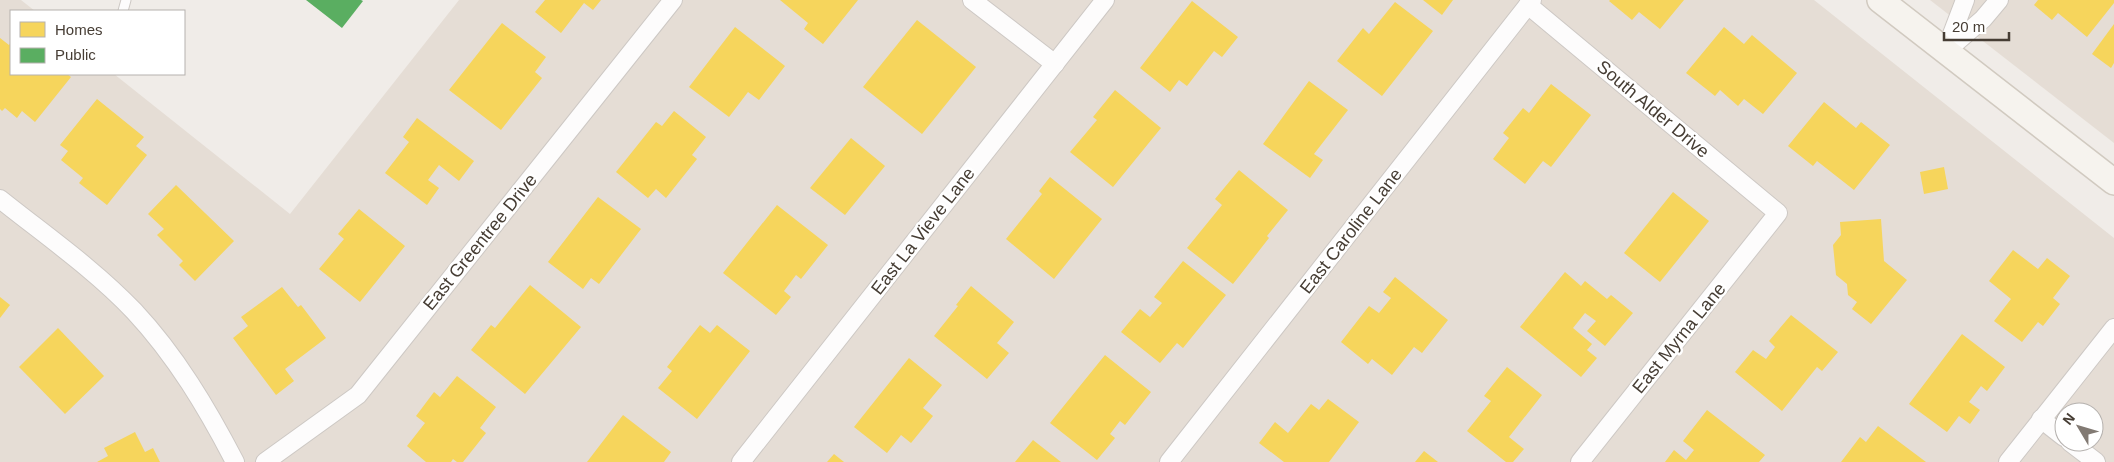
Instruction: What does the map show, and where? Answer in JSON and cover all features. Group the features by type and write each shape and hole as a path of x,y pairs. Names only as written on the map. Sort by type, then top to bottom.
{"main road":[{"path":"1880,0 2114,182"}],"street":[{"name":"East Greentree Drive","path":"265,462 358,395 673,0"},
{"path":"972,0 1055,64"},
{"name":"East La Vieve Lane","path":"741,462 1106,0"},
{"path":"1946,51 1965,0"},
{"path":"1946,51 1983,19 1998,0"},
{"name":"South Alder Drive","path":"1530,3 1778,213"},
{"name":"East Caroline Lane","path":"1169,462 1530,3"},
{"path":"0,199 107,285 134,311 164,346 189,380 236,462"},
{"name":"East Myrna Lane","path":"1580,462 1778,213"},
{"path":"2008,462 2114,328"},
{"path":"2041,419 2054,429"},
{"path":"2083,452 2096,462"}],"shaded area":[{"path":"0,0 21,0 34,10 10,10 10,75 115,75 290,214 459,0 1814,0 2114,238 2114,462 0,462"},
{"path":"1930,0 2114,0 2114,143"}],"building: Homes":[{"path":"545,0 601,0 593,10 584,3 561,33 535,12"},
{"path":"780,0 858,0 823,44 804,29 808,23"},
{"path":"1423,0 1453,0 1442,15"},
{"path":"1610,0 1684,0 1660,29 1639,12 1632,20"},
{"path":"2038,0 2114,0 2114,3 2087,37 2058,13 2052,20 2034,5"},
{"path":"1192,1 1238,37 1222,57 1214,51 1187,86 1179,80 1170,92 1140,68"},
{"path":"1395,2 1433,31 1382,96 1337,61 1363,28 1369,34"},
{"path":"917,20 976,67 922,134 863,87"},
{"path":"502,23 546,57 535,72 542,78 501,130 449,90"},
{"path":"2114,24 2114,63 2111,68 2092,54"},
{"path":"735,27 785,66 759,100 748,92 729,117 689,87"},
{"path":"1724,27 1744,44 1752,35 1797,73 1763,114 1744,99 1738,106 1720,90 1715,96 1686,73"},
{"path":"0,38 9,45 10,44 10,75 68,75 71,77 35,122 22,111 17,118 5,108 2,111 0,109"},
{"path":"1309,81 1348,110 1314,154 1323,160 1310,178 1263,144"},
{"path":"1551,84 1591,115 1551,167 1543,161 1525,184 1493,159 1509,138 1503,133 1523,108 1529,113"},
{"path":"1115,90 1161,128 1113,187 1070,152 1097,120 1093,117"},
{"path":"97,99 144,137 136,146 147,155 107,205 79,183 83,178 61,160 68,151 60,145"},
{"path":"1824,102 1856,128 1861,122 1890,145 1854,190 1817,161 1813,166 1788,146"},
{"path":"674,111 706,137 692,155 697,159 666,198 656,189 648,198 616,172 656,122 662,126"},
{"path":"417,118 474,161 459,181 439,165 428,180 439,188 427,205 385,173 409,142 403,137"},
{"path":"851,138 885,166 845,215 810,188"},
{"path":"1944,167 1948,189 1924,194 1920,172"},
{"path":"1239,170 1288,210 1233,284 1187,248 1222,205 1215,199"},
{"path":"1050,177 1102,219 1054,279 1006,239 1042,194 1039,191"},
{"path":"176,185 234,241 195,281 179,265 183,261 157,235 164,229 148,214"},
{"path":"1673,192 1709,221 1660,282 1624,253"},
{"path":"598,197 641,229 599,284 591,278 583,289 548,262"},
{"path":"777,205 828,245 801,279 796,275 784,291 791,297 776,315 723,273"},
{"path":"359,209 405,246 360,302 319,269 344,239 338,234"},
{"path":"1881,219 1884,261 1907,280 1871,324 1852,309 1857,302 1848,295 1847,284 1836,275 1833,245 1841,235 1840,222"},
{"path":"2013,250 2038,269 2047,258 2070,276 2053,298 2060,304 2043,326 2038,322 2022,342 1994,321 2011,299 1989,281"},
{"path":"1183,261 1226,295 1183,348 1177,343 1160,363 1121,332 1140,309 1150,317 1162,303 1154,297"},
{"path":"1565,272 1581,286 1585,281 1607,299 1611,295 1633,313 1605,346 1587,331 1596,321 1585,313 1573,328 1592,344 1587,350 1597,358 1581,377 1520,327"},
{"path":"1395,277 1448,320 1422,353 1414,347 1392,375 1372,359 1368,364 1341,342 1369,306 1379,313 1391,298 1383,292"},
{"path":"530,285 581,327 525,394 471,350 491,325 495,328"},
{"path":"971,286 1014,322 997,343 1009,353 987,379 934,336"},
{"path":"282,287 298,307 301,305 326,338 285,369 294,381 276,395 233,338 248,326 241,317"},
{"path":"0,297 10,305 0,318"},
{"path":"1791,315 1838,352 1822,371 1817,367 1782,411 1735,372 1753,350 1766,359 1775,347 1769,341"},
{"path":"700,325 710,333 717,325 750,351 697,419 658,388 672,371 667,367"},
{"path":"58,328 104,376 65,414 19,367"},
{"path":"1962,334 2005,367 1987,391 1981,386 1969,402 1980,410 1970,424 1959,416 1947,432 1909,404"},
{"path":"1105,355 1151,392 1125,425 1120,421 1110,434 1115,438 1097,460 1050,423"},
{"path":"909,358 942,385 923,408 933,416 911,443 901,435 887,453 854,427"},
{"path":"1507,367 1542,395 1509,437 1524,449 1513,462 1506,462 1467,431 1491,401 1484,396"},
{"path":"457,376 496,407 480,428 486,433 463,462 457,462 453,459 451,462 426,462 407,446 425,423 416,416 434,392 440,397"},
{"path":"1328,399 1359,422 1329,462 1284,462 1259,443 1275,422 1288,433 1311,404 1319,410"},
{"path":"1707,410 1765,455 1759,462 1665,462 1674,450 1686,460 1694,450 1683,441"},
{"path":"623,415 671,452 664,462 587,462"},
{"path":"1878,426 1926,462 1841,462 1860,437 1866,442"},
{"path":"135,432 145,452 153,448 160,462 97,462 108,456 104,448"},
{"path":"1033,440 1061,462 1015,462"},
{"path":"1424,451 1438,462 1415,462"},
{"path":"834,454 844,462 827,462"}],"building: Public":[{"path":"306,0 361,0 363,1 342,28"}]}
